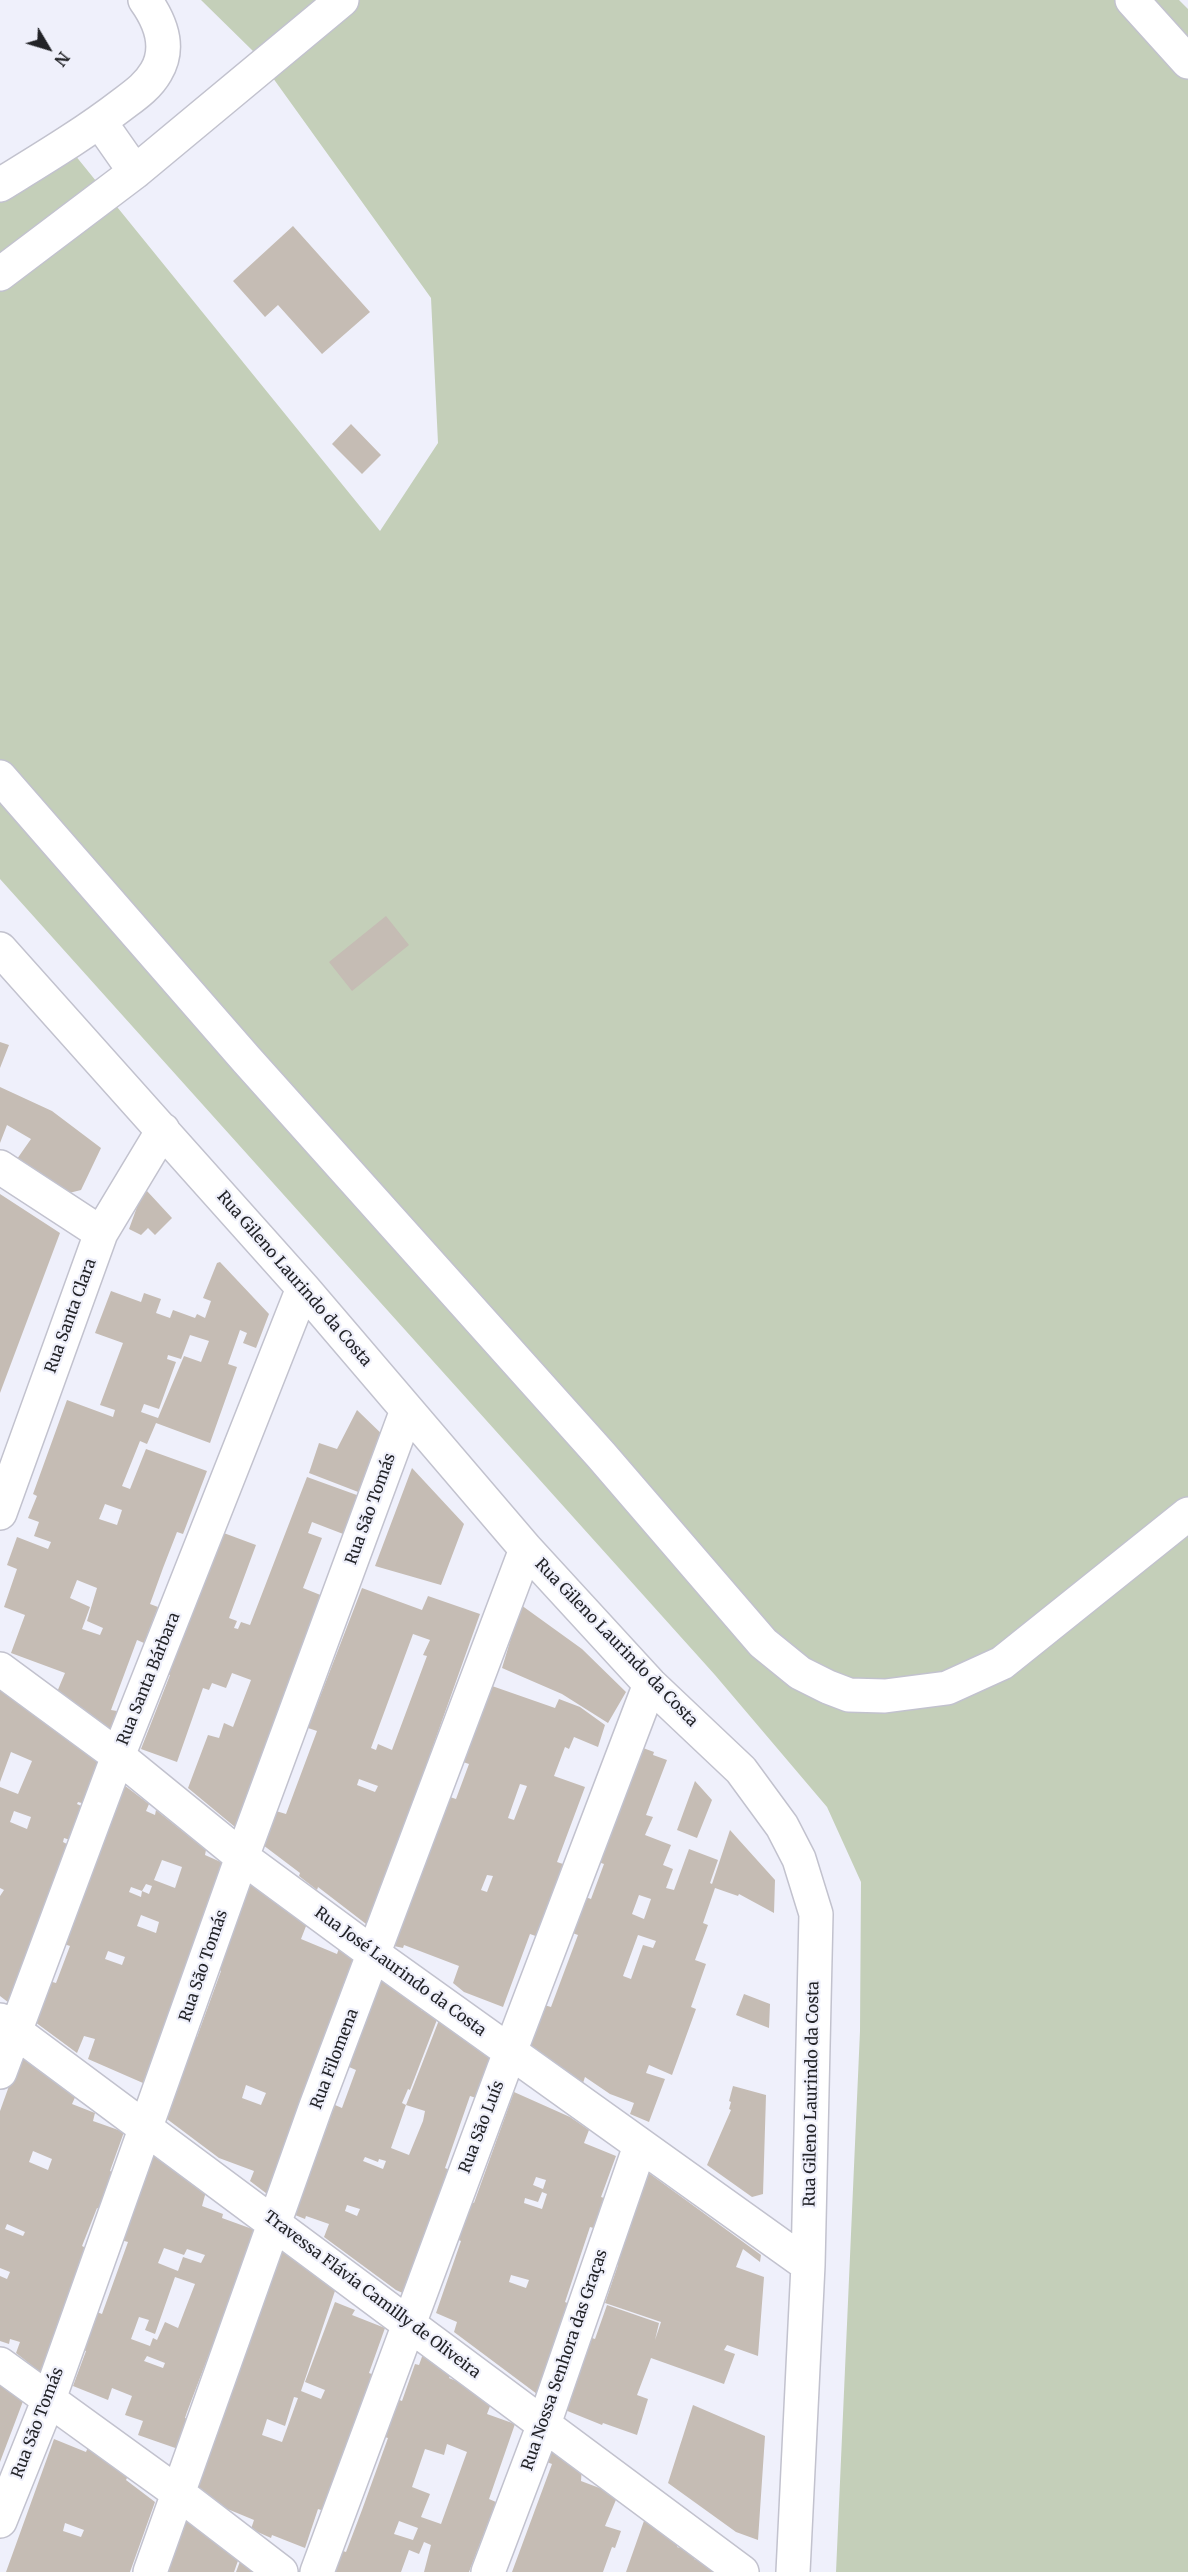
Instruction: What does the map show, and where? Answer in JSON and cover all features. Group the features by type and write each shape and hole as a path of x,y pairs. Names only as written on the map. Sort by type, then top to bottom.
{"street":[{"path":"0,185 100,122 144,88 156,72 162,56 163,32 156,15 145,0"},
{"path":"0,274 135,172 342,0"},
{"path":"1132,0 1188,62"},
{"path":"100,122 135,172"},
{"path":"0,777 246,1059 593,1446 763,1643 800,1672 849,1695 885,1696 917,1693 947,1688 972,1679 1002,1663 1188,1514"},
{"name":"Rua Gileno Laurindo da Costa","path":"0,949 303,1288 526,1549 650,1684 741,1770 775,1816 799,1859 816,1914 808,2265 793,2572"},
{"name":"Rua Santa Clara","path":"1,1507 101,1233 163,1130"},
{"path":"0,1167 101,1233"},
{"name":"Rua Santa Bárbara","path":"0,2072 8,2026 118,1756 303,1288"},
{"name":"Rua São Tomás","path":"0,2521 49,2399 242,1857 407,1410"},
{"name":"Rua Filomena","path":"150,2572 316,2106 375,1955 526,1549"},
{"name":"Rua José Laurindo da Costa","path":"0,1668 118,1756 242,1857 808,2265"},
{"name":"Rua São Luís","path":"317,2572 510,2052 650,1684"},
{"name":"Travessa Flávia Camilly de Oliveira","path":"8,2026 742,2572"},
{"name":"Rua Nossa Senhora das Graças","path":"488,2572 544,2424 640,2146"},
{"path":"0,2364 178,2493 281,2572"}],"green space":[{"path":"201,0 1179,0 1188,9 1188,2572 836,2572 860,2031 861,1882 827,1807 715,1675 0,879 0,194 66,144 380,531 438,443 431,298 255,53"}],"building":[{"path":"293,226 370,312 322,354 278,305 265,317 233,281"},
{"path":"351,424 381,455 362,474 332,444"},
{"path":"386,916 409,945 352,991 329,962"},
{"path":"0,1042 9,1045 0,1068"},
{"path":"0,1087 52,1111 101,1148 81,1190 65,1194 17,1159 31,1139 7,1125 0,1143"},
{"path":"147,1191 172,1218 155,1235 148,1228 141,1235 129,1229 141,1196"},
{"path":"0,1194 60,1233 0,1393"},
{"path":"220,1262 269,1314 256,1348 243,1343 247,1333 240,1330 228,1364 237,1367 210,1443 156,1423 147,1444 140,1441 122,1486 130,1489 146,1449 207,1471 183,1534 177,1532 163,1568 150,1604 158,1607 144,1643 137,1640 111,1710 117,1711 110,1731 57,1692 65,1673 11,1653 25,1615 4,1607 17,1569 7,1565 17,1537 48,1549 51,1542 34,1536 39,1522 28,1518 37,1496 33,1494 67,1400 113,1417 115,1410 100,1405 123,1343 95,1333 111,1291 141,1302 144,1293 161,1299 156,1313 170,1318 173,1310 195,1318 197,1314 205,1318 211,1301 203,1298 217,1263","holes":["190,1335 209,1341 201,1362 184,1356 158,1418 141,1412 144,1404 159,1409 176,1362 167,1359 168,1355 181,1359","105,1504 122,1510 117,1525 99,1519","77,1580 97,1588 87,1621 103,1628 100,1635 82,1629 90,1607 70,1598"]},
{"path":"357,1410 389,1441 366,1495 309,1473 319,1443 337,1449"},
{"path":"412,1468 464,1524 441,1585 375,1566"},
{"path":"307,1477 365,1498 351,1537 312,1522 308,1533 322,1538 303,1588 328,1598 316,1631 309,1628 241,1832 188,1788 208,1735 219,1738 224,1723 233,1727 251,1680 232,1673 226,1688 212,1683 209,1690 203,1688 177,1762 141,1749 170,1675 160,1672 213,1529 256,1545 229,1618 237,1621 234,1628 238,1629 241,1622 250,1625"},
{"path":"362,1588 422,1610 428,1596 480,1614 412,1805 417,1807 370,1927 318,1887 317,1890 299,1876 300,1873 263,1845 276,1811 286,1814 317,1731 308,1728","holes":["413,1634 430,1640 423,1655 427,1656 392,1750 378,1744 376,1750 371,1748","359,1779 378,1786 375,1792 357,1785"]},
{"path":"521,1605 582,1649 626,1692 608,1723 562,1694 502,1668"},
{"path":"492,1686 555,1708 559,1699 580,1707 605,1725 598,1747 574,1737 569,1749 565,1747 554,1776 585,1787 557,1862 566,1865 541,1938 530,1934 503,2007 464,1992 453,1983 459,1966 404,1945 403,1948 394,1946 450,1797 456,1799 469,1764 463,1762","holes":["520,1784 527,1786 514,1820 508,1818","487,1875 493,1876 487,1892 481,1890"]},
{"path":"0,1690 101,1762 85,1804 78,1802 77,1804 84,1807 70,1840 64,1838 63,1842 69,1845 13,2006 0,1996 0,1896 4,1890 0,1888 0,1787 18,1794 32,1761 11,1752 0,1782","holes":["14,1811 31,1817 27,1829 10,1822"]},
{"path":"643,1748 667,1760 646,1815 653,1817 645,1835 671,1845 663,1865 673,1869 666,1888 674,1890 689,1849 718,1860 710,1883 712,1884 730,1830 775,1880 774,1913 739,1894 738,1896 715,1888 703,1923 708,1925 695,1960 706,1964 691,2007 696,2009 672,2075 649,2065 646,2073 665,2079 649,2122 630,2114 634,2103 610,2094 585,2077 582,2086 526,2042 541,2004 551,2007 578,1935 567,1931 580,1895 591,1899 604,1864 592,1860 606,1821 615,1824","holes":["639,1895 651,1899 644,1919 632,1914","638,1935 656,1941 653,1948 643,1945 631,1979 623,1976"]},
{"path":"695,1781 712,1800 697,1838 677,1830"},
{"path":"120,1782 149,1804 146,1811 155,1815 156,1810 206,1850 205,1855 223,1863 183,1974 190,1977 162,2053 155,2050 143,2083 88,2059 95,2039 84,2036 77,2053 35,2022 49,1981 56,1983 70,1946 61,1943","holes":["162,1860 182,1867 175,1888 154,1880","146,1884 152,1886 149,1894 142,1891","131,1887 142,1891 141,1897 129,1892","141,1915 159,1922 156,1933 137,1926","108,1951 125,1957 122,1965 105,1959"]},
{"path":"252,1879 308,1921 301,1939 337,1954 340,1945 360,1959 275,2200 250,2181 254,2171 219,2158 163,2116 193,2035 197,2037 221,1971 218,1969","holes":["246,2085 266,2093 261,2105 242,2098"]},
{"path":"383,1976 424,2003 421,2010 438,2017 410,2090 408,2089 402,2103 406,2105 441,2015 495,2055 479,2099 470,2096 445,2168 452,2171 407,2295 396,2290 324,2237 329,2224 306,2216 305,2219 295,2215 335,2105 342,2108 356,2070 349,2067","holes":["406,2105 425,2111 409,2155 391,2148","365,2157 378,2162 379,2159 386,2161 383,2169 363,2161","347,2205 360,2209 357,2216 345,2211"]},
{"path":"744,1994 770,2004 769,2028 736,2015"},
{"path":"22,2050 77,2093 72,2104 95,2113 93,2121 124,2132 110,2171 115,2173 101,2210 97,2208 82,2246 90,2250 46,2369 40,2372 16,2353 20,2342 10,2339 9,2344 0,2341 0,2276 7,2279 10,2272 0,2268 0,2111","holes":["33,2151 52,2159 48,2170 29,2162","7,2224 25,2232 23,2236 5,2229"]},
{"path":"733,2086 766,2095 763,2194 752,2197 707,2165 731,2110 729,2101"},
{"path":"514,2092 570,2117 589,2130 584,2143 616,2156 601,2197 607,2199 597,2229 590,2227 565,2302 570,2304 537,2394 454,2332 457,2322 436,2313 461,2241 454,2238 468,2200 474,2203","holes":["536,2177 546,2180 543,2189 533,2185","542,2192 547,2194 542,2209 524,2203 525,2198 538,2202","511,2275 529,2280 526,2288 509,2282"]},
{"path":"152,2146 207,2188 202,2206 223,2214 222,2218 255,2230 238,2273 247,2276 234,2310 227,2307 187,2412 185,2418 192,2420 181,2450 138,2435 143,2421 125,2415 132,2396 112,2388 108,2400 73,2386 86,2351 78,2348 92,2310 102,2314 128,2242 117,2239","holes":["164,2248 184,2255 187,2249 205,2255 201,2263 183,2257 178,2271 158,2263","175,2277 195,2284 178,2328 165,2322 157,2340 153,2338 150,2346 131,2339 139,2317 149,2320 145,2330 155,2334","147,2356 165,2363 163,2368 144,2361"]},
{"path":"646,2171 761,2255 760,2262 743,2249 736,2267 764,2277 758,2356 727,2345 724,2350 735,2354 724,2384 651,2358 637,2395 648,2399 637,2435 603,2423 602,2425 565,2410 607,2305 659,2323 655,2340 661,2322 605,2303 618,2265 612,2263"},
{"path":"281,2243 337,2285 301,2391 321,2399 325,2390 305,2382 335,2302 355,2310 352,2315 385,2328 369,2373 377,2376 327,2512 318,2509 305,2548 272,2535 271,2538 251,2529 254,2520 225,2508 193,2487","holes":["294,2397 298,2398 282,2442 262,2435 267,2419 285,2426"]},
{"path":"423,2354 451,2374 449,2378 469,2386 492,2401 487,2414 515,2424 489,2499 496,2502 469,2572 424,2572 431,2545 424,2542 419,2554 409,2550 401,2572 328,2572 337,2549 346,2552 362,2510 388,2438 378,2435 392,2397 402,2401 415,2364 419,2365","holes":["447,2444 467,2452 441,2524 421,2517 430,2494 412,2487 425,2449 444,2455","399,2521 418,2528 413,2540 394,2534"]},
{"path":"0,2373 28,2388 0,2462"},
{"path":"693,2405 765,2436 758,2540 736,2532 668,2483"},
{"path":"54,2439 86,2452 88,2447 128,2476 126,2480 155,2502 130,2572 6,2572","holes":["65,2523 84,2530 81,2537 63,2531"]},
{"path":"550,2444 582,2466 581,2481 618,2495 605,2526 621,2531 615,2548 612,2547 603,2572 512,2572 552,2464 544,2461"},
{"path":"185,2517 240,2555 234,2572 165,2572"},
{"path":"645,2518 680,2538 677,2547 696,2553 694,2559 721,2568 720,2572 626,2572"},
{"path":"242,2556 262,2572 236,2572"}]}
